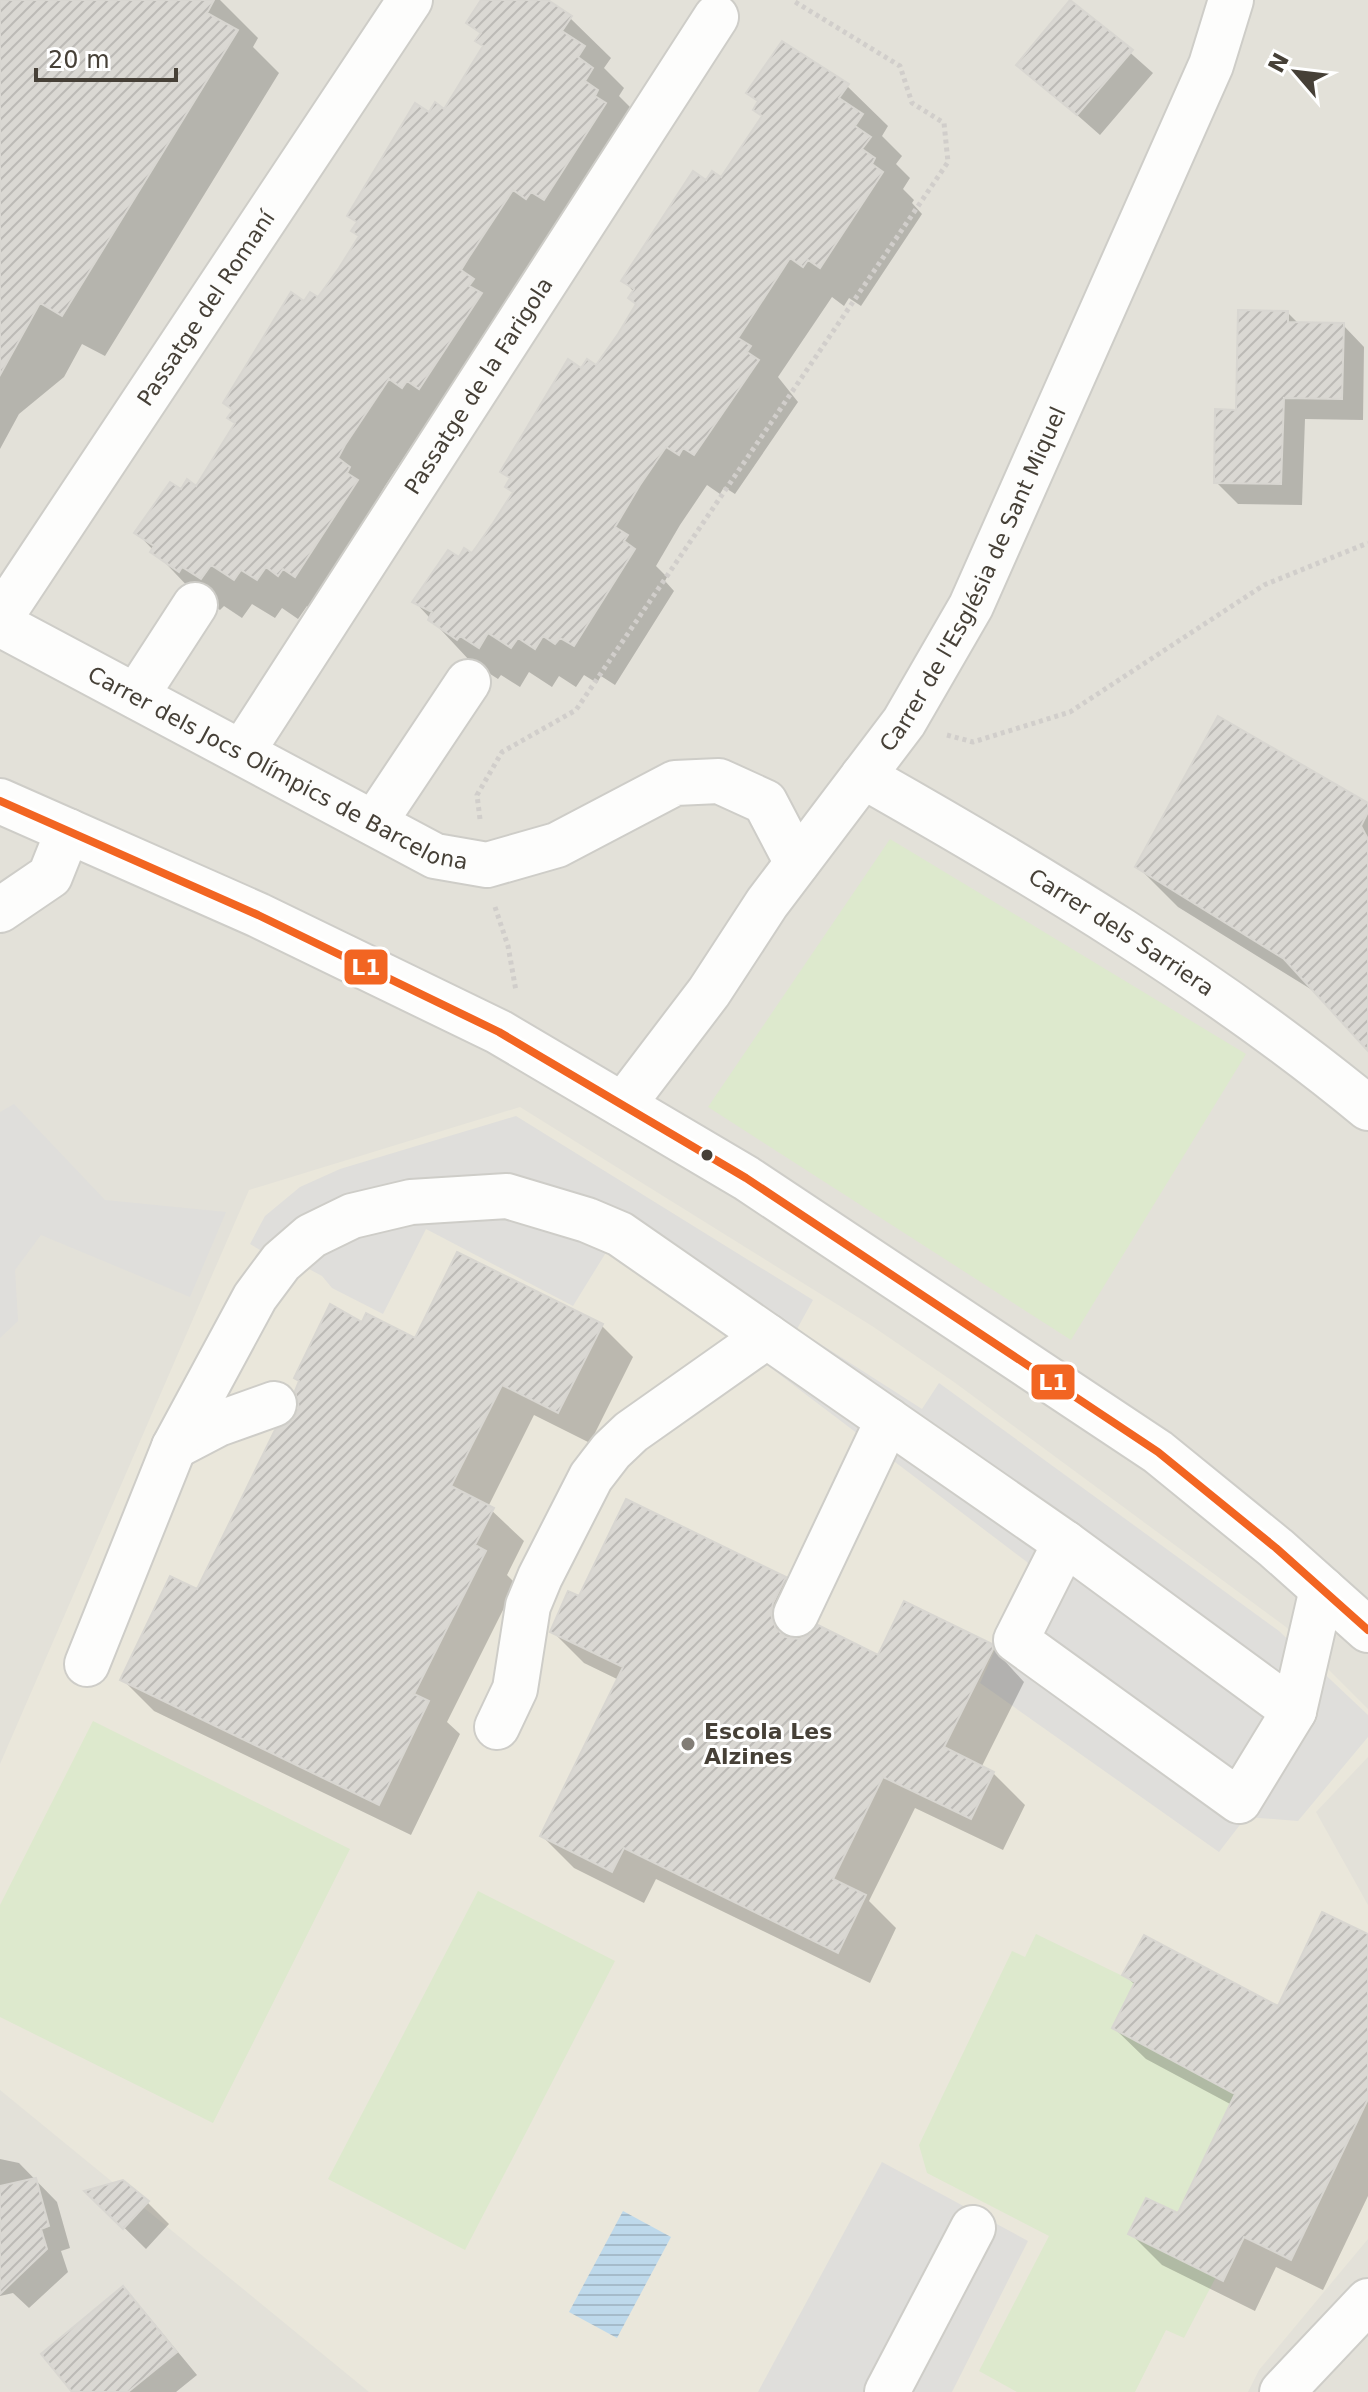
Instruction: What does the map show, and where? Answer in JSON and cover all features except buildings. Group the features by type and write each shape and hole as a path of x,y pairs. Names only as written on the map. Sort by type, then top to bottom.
{"street":[{"name":"Passatge del Romaní","path":"0,621 410,0"},
{"name":"Carrer de l'Església de Sant Miquel","path":"623,1105 709,992 767,903 904,722 971,606 1175,149 1211,65 1231,0"},
{"name":"Passatge de la Farigola","path":"242,752 716,17"},
{"path":"136,696 195,605"},
{"name":"Carrer dels Jocs Olímpics de Barcelona","path":"0,621 435,856 487,865 557,845 675,783 719,781 765,802 797,863"},
{"path":"374,823 468,682"},
{"name":"Carrer dels Sarriera","path":"863,776 979,842 1242,1010 1368,1108"},
{"path":"0,801 258,915 499,1032 759,1186 1158,1452 1368,1630"},
{"path":"0,910 50,876 68,831"},
{"path":"87,1664 174,1447 255,1297 281,1262 311,1236 352,1216 411,1202 507,1196 587,1220 620,1234 1065,1543 1294,1711"},
{"path":"497,1727 515,1689 528,1606 591,1477 631,1432 767,1336"},
{"path":"174,1447 218,1424 274,1404"},
{"path":"796,1614 888,1420"},
{"path":"1065,1543 1016,1640 1239,1801 1294,1711 1322,1589"},
{"path":"887,2392 973,2228"},
{"path":"1282,2392 1368,2301"}],"path":[{"path":"516,992 508,946 492,901 477,795 502,752 576,710 948,162 944,123 912,103 900,66 792,0"},
{"path":"904,722 973,742 1070,712 1264,585 1368,543"}],"shaded area":[{"path":"0,0 1368,0 1368,2392 0,2392"},
{"path":"14,1104 105,1200 226,1212 190,1297 41,1235 15,1270 18,1321 0,1338 0,1112"},
{"name":"Escola Les Alzines","path":"520,1107 872,1326 954,1382 1286,1627 1368,1709 1368,1757 1316,1812 1368,1905 1368,2239 1259,2370 1248,2392 369,2392 0,2090 0,1764 249,1190"},
{"path":"516,1116 813,1300 797,1329 922,1409 939,1383 1279,1631 1368,1715 1368,1737 1298,1821 1246,1817 1219,1852 980,1683 1031,1570 1027,1562 610,1246 573,1306 426,1229 383,1314 332,1288 322,1276 309,1269 292,1269 250,1244 265,1216 300,1187 340,1169"},
{"path":"882,2162 1028,2241 952,2392 758,2392"}],"green space":[{"path":"890,839 1246,1054 1071,1340 708,1107"},
{"path":"93,1721 350,1849 213,2123 0,2017 0,1905"},
{"path":"478,1891 615,1961 465,2250 328,2179"},
{"path":"1036,1934 1135,1982 1112,2028 1235,2094 1178,2213 1146,2198 1129,2233 1216,2277 1184,2338 1166,2330 1135,2392 1017,2392 979,2371 1049,2236 927,2173 919,2145 1012,1951 1025,1957"}],"water":[{"path":"623,2211 671,2237 617,2338 569,2312"}],"transit line":[{"name":"L1","path":"0,801 258,915 499,1032 746,1178 1158,1452 1276,1548 1368,1630"}],"place":[{"name":"Escola Les Alzines","path":"688,1744"}]}
